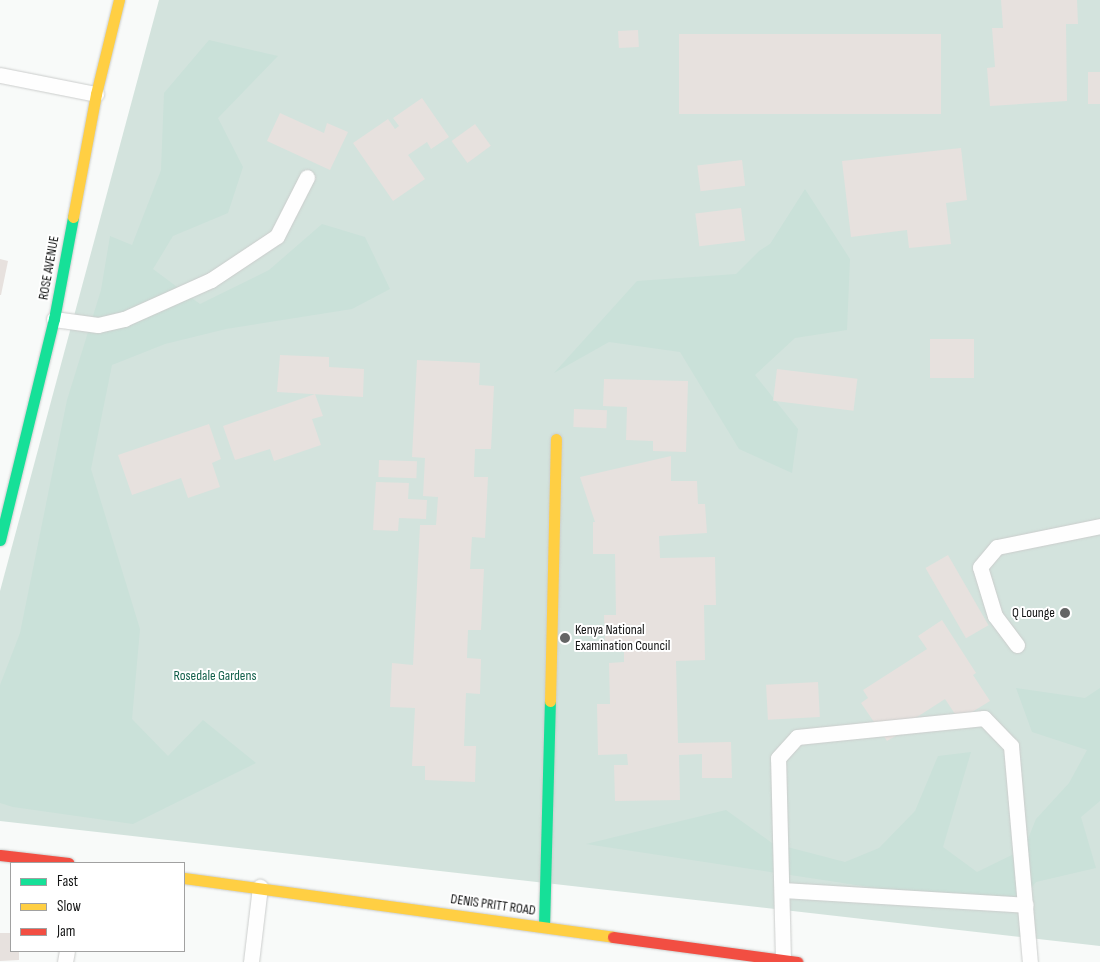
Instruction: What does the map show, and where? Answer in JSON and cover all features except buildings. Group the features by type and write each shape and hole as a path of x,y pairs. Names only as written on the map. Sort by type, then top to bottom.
{"street":[{"name":"ROSE AVENUE","path":"0,540 54,320 96,94 119,0"},
{"path":"544,927 556,439"},
{"path":"0,855 60,862"},
{"name":"DENIS PRITT ROAD","path":"185,878 790,961"}],"lane":[{"path":"0,74 96,94"},
{"path":"54,320 98,325 124,319 211,280 277,236 307,177"},
{"path":"1017,645 995,616 980,566 997,547 1100,526"},
{"path":"790,961 782,890 778,758 798,737 984,718 1011,746 1030,962"},
{"path":"251,962 260,887"},
{"path":"782,890 1026,905"}],"green space":[{"name":"Rosedale Gardens","path":"159,0 1100,0 1100,946 0,821 0,591"},
{"path":"209,40 278,56 218,118 243,167 228,213 173,236 153,269 200,304 269,270 322,224 365,237 390,289 352,309 226,329 165,344 112,365 91,469 140,629 132,719 168,756 203,720 256,763 133,824 13,807 0,803 0,685 20,633 67,400 101,290 110,236 132,245 161,170 164,93"},
{"path":"805,189 850,259 847,330 795,338 755,375 798,429 792,473 739,449 680,352 609,342 554,373 637,281 736,274 759,251 770,244"},
{"path":"1016,688 1085,698 1100,688 1100,801 1081,817 1096,868 1036,882 1017,907 922,902 876,888 586,844 726,810 772,843 845,862 879,848 915,811 938,756 971,752 943,847 977,872 1024,849 1036,819 1069,783 1087,750 1032,732"}],"traffic: fast":[{"path":"0,540 54,319 73,217"},
{"path":"544,927 550,701"}],"traffic: slow":[{"path":"73,217 96,94 119,0"},
{"path":"550,701 556,439"},
{"path":"185,878 613,937"}],"traffic: jam":[{"path":"0,855 60,862"},
{"path":"613,937 797,962"}],"place":[{"name":"Q Lounge","path":"1065,613"},
{"name":"Kenya National Examination Council","path":"565,638"}]}
